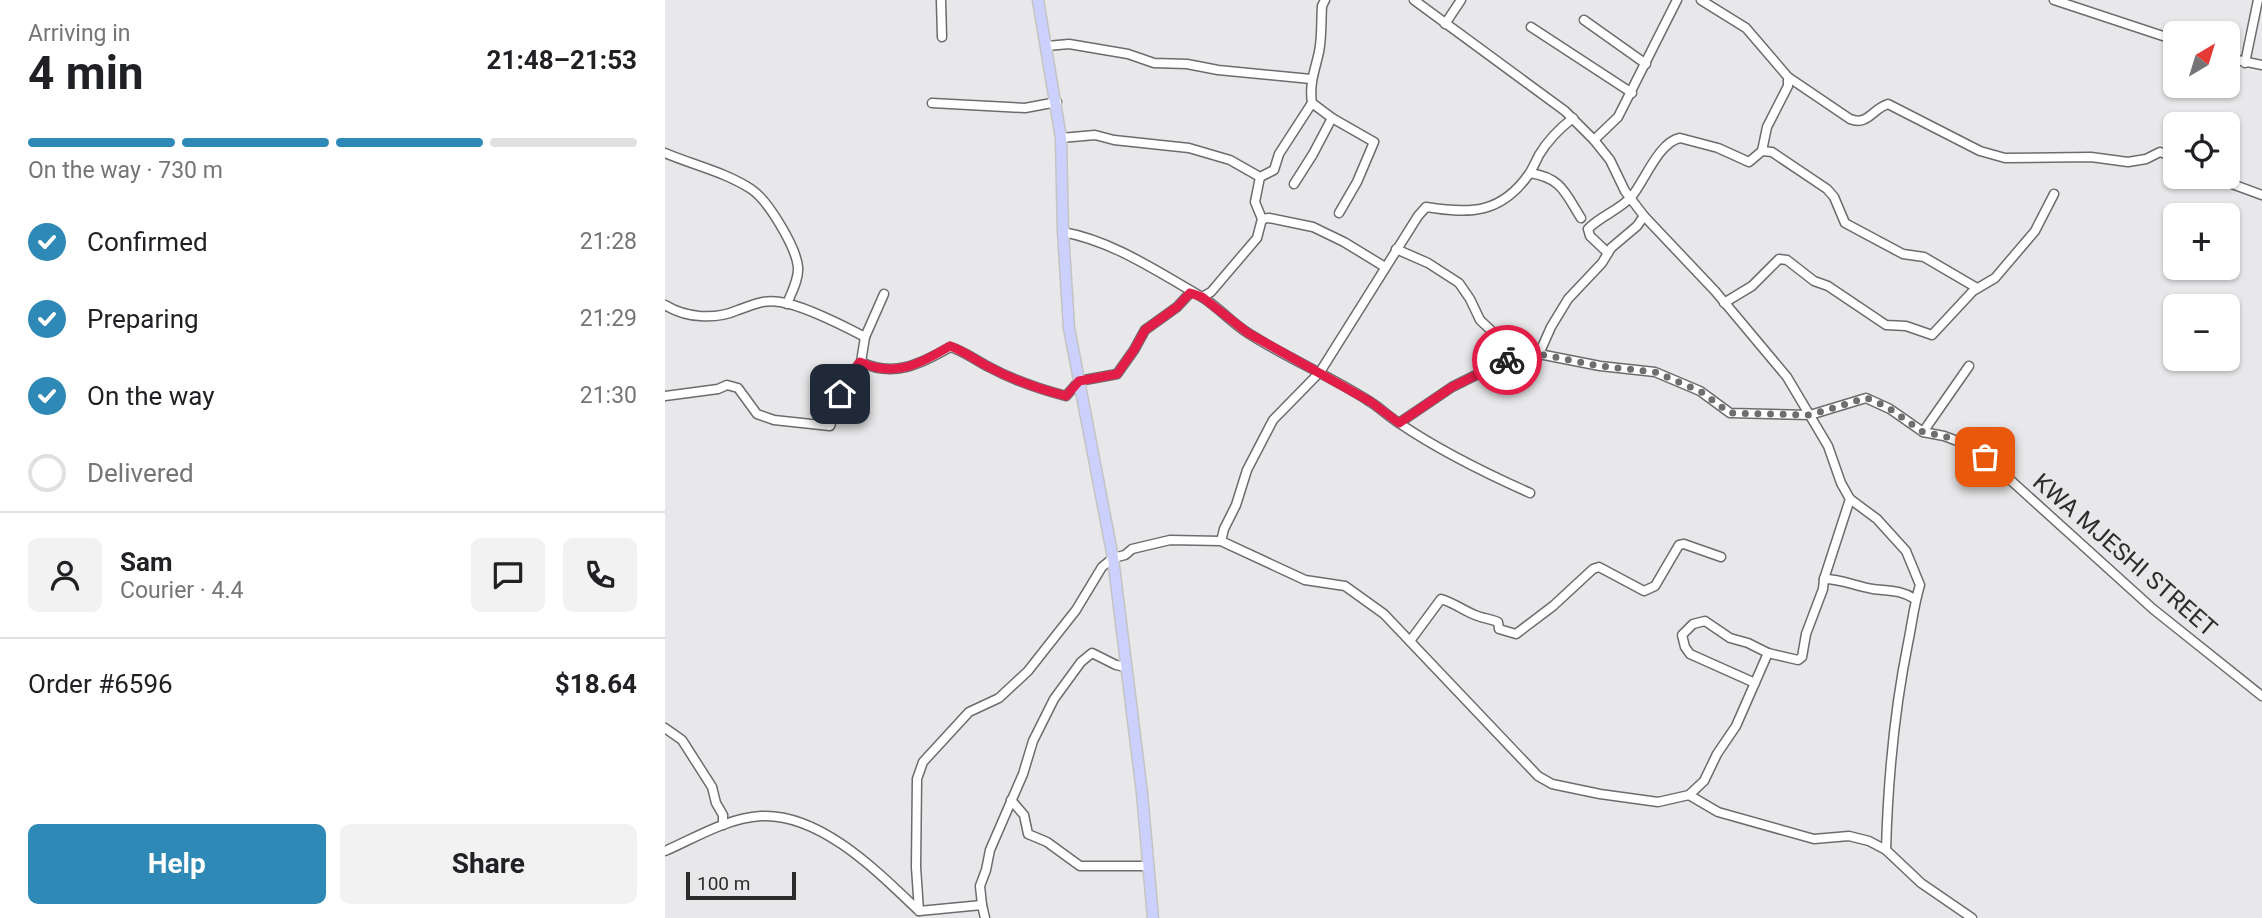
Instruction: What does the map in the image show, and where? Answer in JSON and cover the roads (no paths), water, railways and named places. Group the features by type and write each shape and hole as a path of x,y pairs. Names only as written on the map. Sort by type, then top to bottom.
{"main road":[{"path":"1038,0 1061,138 1069,328 1114,558 1153,918"}],"street":[{"path":"941,0 942,37"},
{"path":"1260,177 1274,170 1279,155 1312,103 1311,79 1320,49 1322,6 1325,0"},
{"path":"1414,0 1573,118 1594,140 1610,160 1630,198 1644,216 1787,377 1828,446 1841,483 1850,499 1877,519 1906,551 1920,585 1899,684 1889,770 1886,850"},
{"path":"1445,24 1461,0"},
{"path":"1594,140 1618,117 1678,0"},
{"path":"1701,0 1746,28 1788,77 1858,122 1865,121 1878,107 1888,103 1980,151 2005,158 2091,157 2128,162 2163,153"},
{"path":"2054,0 2163,36"},
{"path":"2245,63 2257,0"},
{"path":"1584,20 1646,64"},
{"path":"1531,27 1632,93"},
{"path":"1047,46 1069,44 1128,54 1154,63 1187,64 1218,70 1311,79"},
{"path":"2240,62 2262,65"},
{"path":"1608,253 1590,236 1588,229 1595,221 1630,198 1663,149 1679,138 1717,148 1749,162 1762,151 1766,127 1788,86 1788,77"},
{"path":"932,103 1025,108 1057,102"},
{"path":"1312,103 1374,142 1357,182 1339,213"},
{"path":"1294,184 1332,118"},
{"path":"1221,541 1247,470 1273,420 1319,372 1426,206 1461,212 1500,204 1515,192 1531,173 1549,141 1573,118"},
{"path":"1061,138 1095,135 1114,140 1189,148 1230,160 1260,177"},
{"path":"1762,151 1772,152 1827,189 1835,197 1845,223 1903,254 1924,257 1977,288"},
{"path":"665,153 749,187 763,198 784,230 798,267 796,282 787,304"},
{"path":"1531,173 1546,175 1557,182 1581,218"},
{"path":"1202,297 1210,292 1257,238 1262,219 1255,202 1260,177"},
{"path":"2240,187 2262,195"},
{"path":"1724,303 1752,286 1779,260 1787,260 1814,281 1828,286 1886,324 1906,326 1932,335 1977,288 1994,278 2035,231 2054,194"},
{"path":"1539,354 1568,299 1644,216"},
{"path":"1262,219 1269,218 1313,228 1344,242 1385,267"},
{"path":"1063,232 1081,235 1121,252 1190,293 1202,297 1248,333 1371,402 1399,423 1483,471 1530,494"},
{"path":"1397,249 1428,263 1459,284 1480,320 1512,350 1514,356 1452,387 1399,423"},
{"path":"1066,396 1079,381 1117,374 1145,330 1177,307 1190,293"},
{"path":"665,396 718,389 727,385 738,388 757,414 775,420 830,426 846,381 860,362 865,337 884,294"},
{"path":"665,305 682,313 700,316 728,313 758,302 787,304 865,337"},
{"path":"860,362 873,368 908,369 950,346 1015,380 1066,396 1081,394"},
{"name":"KWA MJESHI STREET","path":"1514,356 1539,354 1600,366 1655,372 1700,391 1730,413 1810,415 1866,398 1875,401 1923,432 1968,445 1985,457 2153,608 2262,695"},
{"path":"1923,432 1969,366"},
{"path":"1755,683 1691,654 1685,647 1682,635 1693,624 1705,621 1730,638 1768,653 1798,660 1802,657 1806,635 1850,499"},
{"path":"919,911 916,867 917,779 923,762 969,712 999,698 1028,671 1076,610 1102,567 1132,549 1170,540 1221,541 1305,580 1345,586 1384,614 1538,776 1552,784 1600,794 1658,802 1689,795 1704,781 1717,754 1736,726 1768,653"},
{"path":"1410,640 1441,599 1479,617 1499,622 1499,629 1516,634 1553,606 1593,569 1599,567 1644,591 1655,586 1679,545 1685,544 1721,557"},
{"path":"1824,579 1838,579 1870,589 1904,592 1915,599"},
{"path":"985,918 980,886 990,850 1047,710 1081,662 1092,653 1125,667"},
{"path":"665,728 682,740 712,787 716,803 723,815 723,825"},
{"path":"1689,795 1718,812 1814,839 1849,836 1869,841 1886,850 1921,883 1972,918"},
{"path":"1011,800 1024,815 1028,834 1047,842 1080,866 1149,866"},
{"path":"665,850 723,825 760,816 787,818 827,836 870,865 919,911 982,905"}]}
